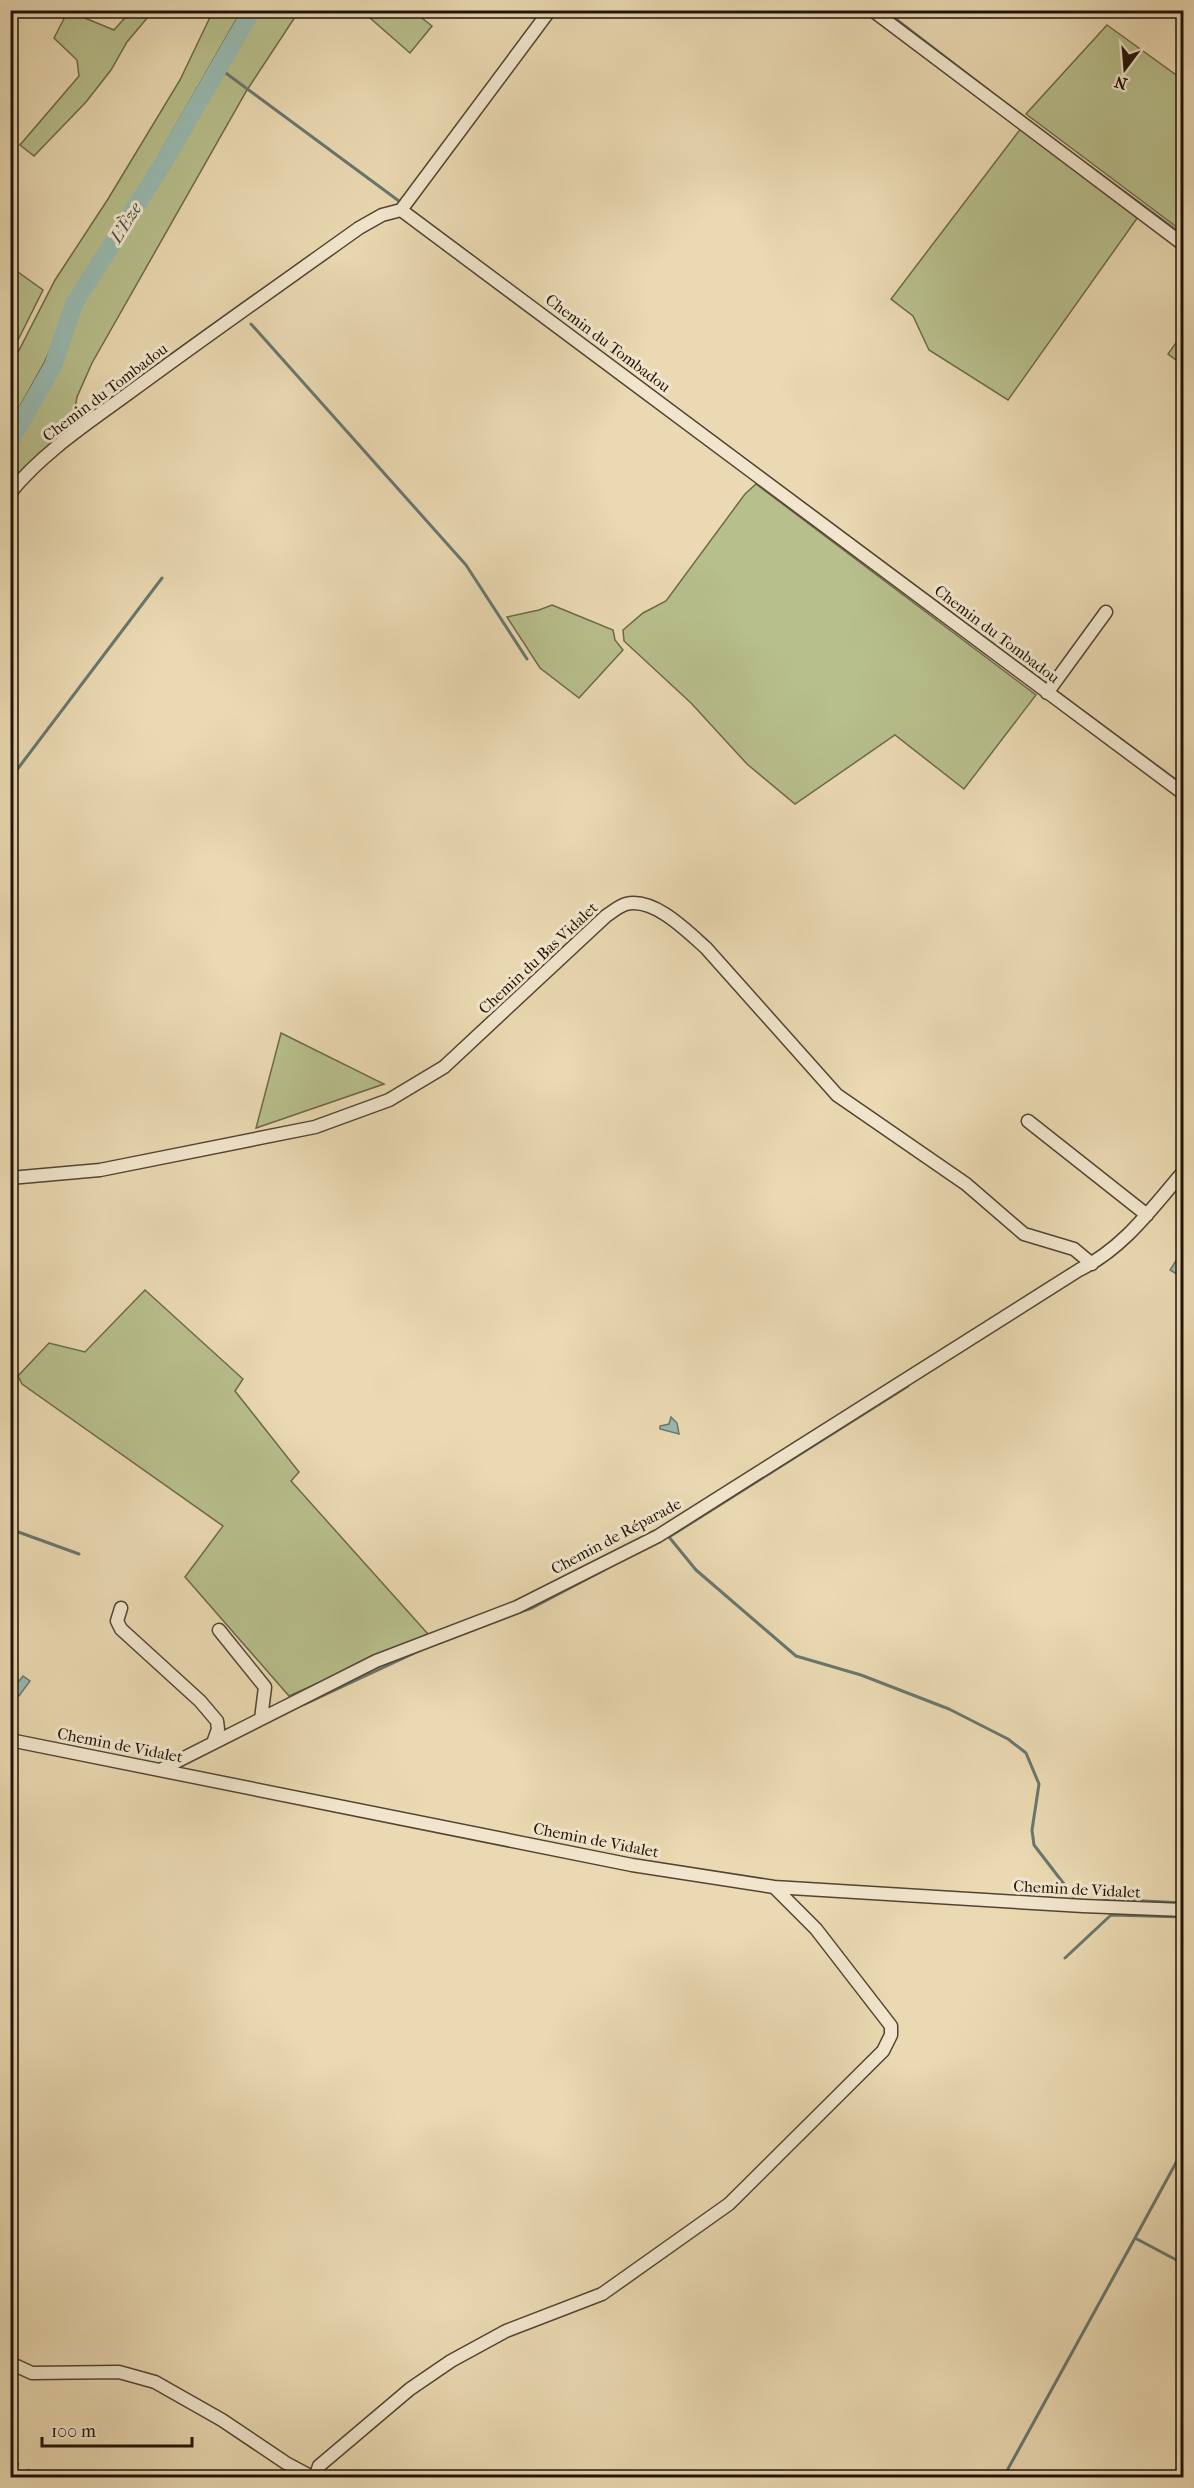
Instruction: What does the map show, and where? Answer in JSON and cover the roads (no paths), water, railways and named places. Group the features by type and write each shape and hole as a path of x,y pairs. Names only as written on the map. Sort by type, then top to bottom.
{"street":[{"path":"401,210 550,10"},
{"path":"872,10 1184,245"},
{"name":"Chemin du Tombadou","path":"10,493 22,478 73,434 172,361 359,228 382,215 401,210 1184,794"},
{"path":"1047,693 1106,612"},
{"name":"Chemin du Bas Vidalet","path":"10,1178 100,1170 315,1127 389,1100 444,1067 606,916 625,904 646,903 685,928 706,948 837,1095 966,1184 1024,1234 1074,1249 1092,1264"},
{"path":"1028,1121 1147,1215"},
{"name":"Chemin de Réparade","path":"160,1770 376,1661 517,1607 658,1536 1107,1255 1132,1233 1184,1171"},
{"path":"122,1608 117,1622 121,1629 200,1701 217,1721 218,1730 213,1743"},
{"path":"219,1630 265,1687 261,1719"},
{"name":"Chemin de Vidalet","path":"10,1740 632,1865 774,1887 1071,1906 1184,1910"},
{"path":"10,2363 32,2373 119,2372 155,2382 222,2420 286,2463 314,2478 319,2466 410,2389 451,2361 506,2331 602,2294 729,2204 883,2051 891,2035 891,2026 816,1929 774,1887"}],"water":[{"path":"1181,1253 1183,1254 1183,1271 1180,1276 1170,1270"},
{"path":"671,1417 677,1423 679,1434 660,1429 660,1426 669,1424"},
{"path":"23,1676 30,1681 19,1696 12,1690"}],"waterway":[{"name":"L'Èze","path":"10,441 53,366 74,304 164,162 252,10"},
{"path":"884,10 988,90"},
{"path":"219,68 403,204"},
{"path":"1089,166 1184,236"},
{"path":"408,208 1048,685"},
{"path":"251,324 466,565 527,659"},
{"path":"10,779 162,578"},
{"path":"1053,689 1184,786"},
{"path":"908,1386 669,1537 696,1570 796,1656 861,1675 949,1709 1008,1739 1026,1753 1039,1784 1032,1830 1034,1845 1074,1897"},
{"path":"10,1529 79,1554"},
{"path":"517,1613 532,1608 604,1570"},
{"path":"305,1704 421,1650"},
{"path":"1103,1899 1184,1903"},
{"path":"1065,1958 1111,1915 1184,1917"},
{"path":"1184,2148 1135,2238 1184,2264"},
{"path":"1003,2478 1135,2238"},
{"path":"777,2471 785,2478"}],"railway":[{"path":"10,2460 41,2478"}]}
